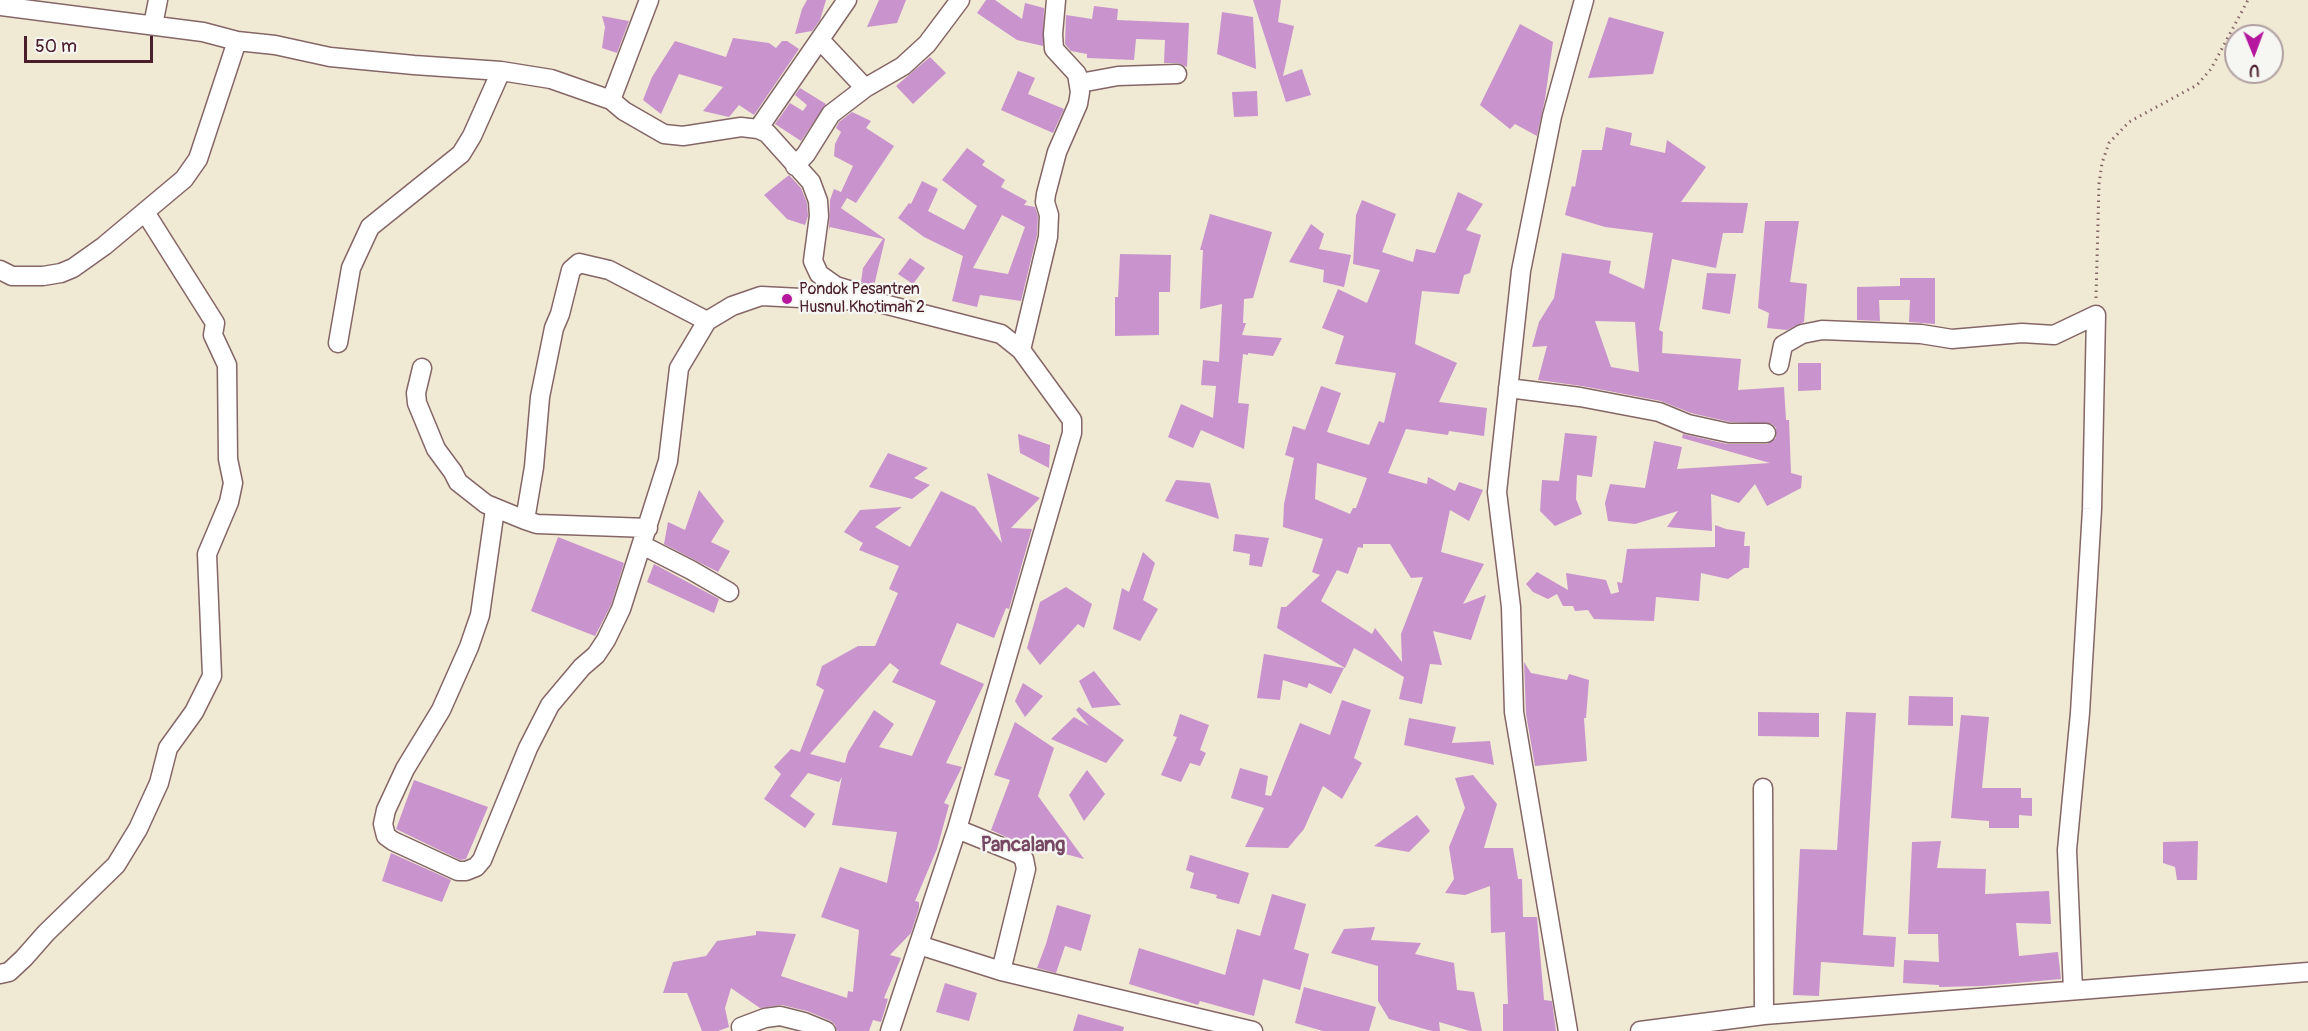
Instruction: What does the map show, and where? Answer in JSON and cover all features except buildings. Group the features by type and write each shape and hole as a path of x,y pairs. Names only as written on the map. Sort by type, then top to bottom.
{"street":[{"path":"153,25 158,0"},
{"path":"611,100 649,0"},
{"path":"758,129 847,0"},
{"path":"795,166 806,154 821,126 831,114 865,88 903,66 927,44 960,0"},
{"path":"1021,350 1048,237 1049,215 1045,202 1046,194 1057,152 1078,104 1080,83 1077,74 1054,49 1056,0"},
{"path":"1568,1031 1514,712 1511,607 1497,492 1521,271 1552,116 1584,0"},
{"path":"0,6 45,6 203,32 237,41 275,45 330,57 414,66 501,71 551,79 611,100 624,111 664,134 683,136 741,127 758,129 767,134 811,182 818,201 819,216 813,261 819,274 837,286 859,292 876,302"},
{"path":"820,40 865,88"},
{"path":"0,270 12,276 61,273 73,268 104,246 184,179 198,159 237,41"},
{"path":"338,343 351,268 370,227 461,154 472,136 501,71"},
{"path":"1080,83 1118,76 1177,74"},
{"path":"0,974 9,972 24,958 46,933 116,865 138,830 159,783 168,748 199,704 212,676 207,554 229,502 233,483 228,459 227,365 213,335 215,323 145,212"},
{"path":"525,520 545,374 554,328 560,314 571,270 575,265 585,263 609,270 707,321"},
{"path":"495,508 489,567 480,615 441,710 405,769 386,810 383,824 386,836 393,841 458,871 476,867 482,860 528,748 550,705 606,640 630,585 668,461 678,368 707,321 732,306 761,296 876,302 1001,334 1021,350 1072,420 1072,434 957,829 890,1031"},
{"path":"1779,365 1783,345 1802,334 1822,330 1921,334 1952,339 2022,333 2054,335 2096,315 2092,509 2080,713 2067,850 2073,990"},
{"path":"422,368 416,393 417,403 436,449 458,482 495,508 537,524 645,537 691,570 729,592"},
{"path":"1508,388 1580,397 1659,412 1688,424 1729,433 1766,433"},
{"path":"1763,788 1761,837 1764,1015"},
{"path":"957,829 1019,854 1024,859 1026,869 1001,971"},
{"path":"919,945 1001,971 1198,1025 1253,1031"},
{"path":"1640,1031 1764,1015 2308,972"},
{"path":"741,1027 765,1018 780,1016 826,1031"}],"path":[{"path":"2096,315 2098,184 2109,143 2129,122 2198,85 2211,69 2248,0"}],"place":[{"name":"Pondok Pesantren Husnul Khotimah 2","path":"787,299"}],"district":[{"name":"Pancalang","path":"1023,846"}]}
